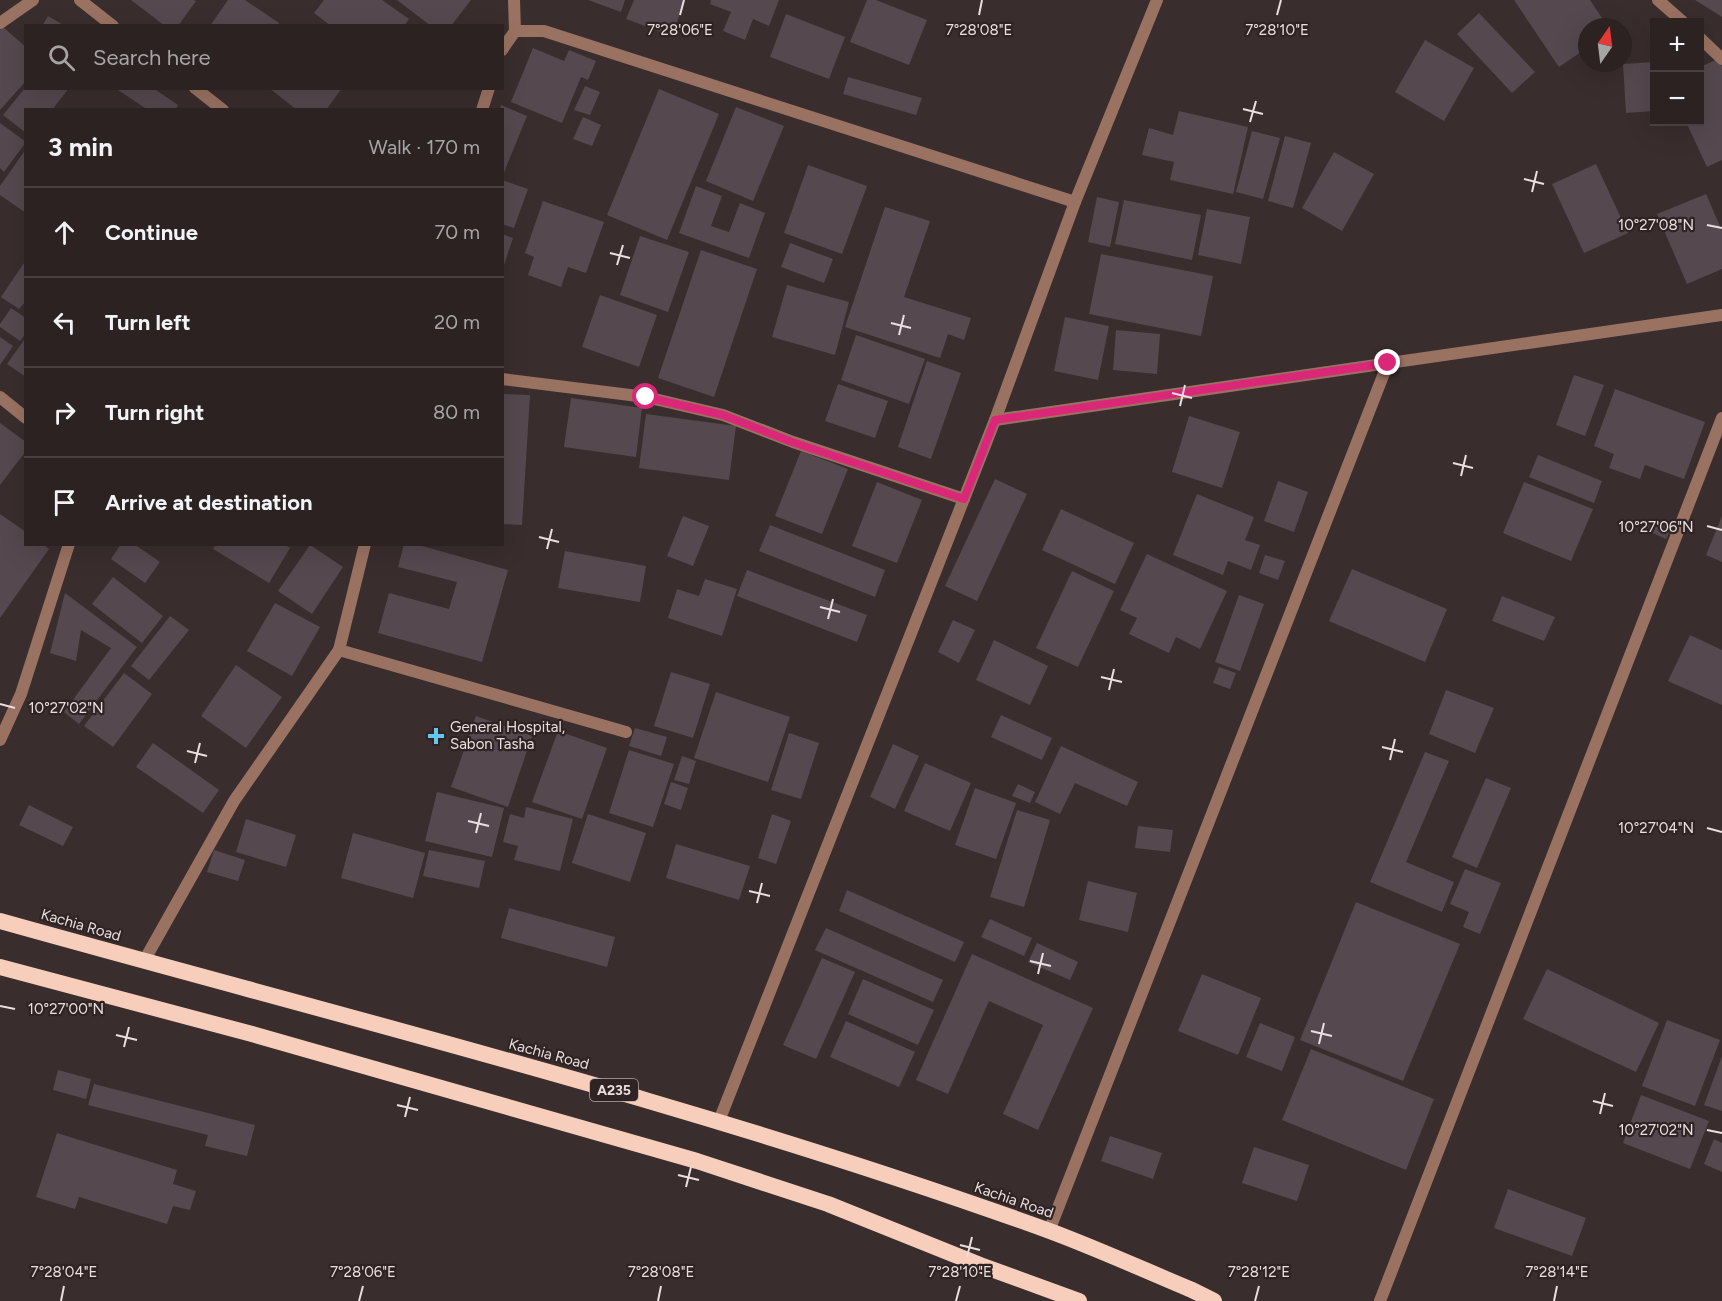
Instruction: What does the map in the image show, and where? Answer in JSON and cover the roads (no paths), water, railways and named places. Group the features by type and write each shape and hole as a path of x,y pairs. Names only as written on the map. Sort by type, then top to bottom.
{"highway":[{"name":"Kachia Road","path":"0,921 719,1121 1049,1231 1214,1301"},
{"path":"0,967 252,1034 697,1161 828,1204 980,1265 1079,1301"}],"street":[{"path":"0,23 33,0"},
{"path":"80,0 110,24"},
{"path":"504,47 515,31 514,0"},
{"path":"719,1121 995,420 1075,202 1157,0"},
{"path":"1658,0 1678,18"},
{"path":"515,31 544,31 1075,202"},
{"path":"1704,42 1722,59"},
{"path":"198,90 220,108"},
{"path":"483,108 488,90"},
{"path":"995,420 1722,315"},
{"path":"1049,1231 1388,363"},
{"path":"504,379 646,397 723,415 792,442 964,499"},
{"path":"0,397 24,416"},
{"path":"1380,1301 1722,418"},
{"path":"0,740 21,694 68,546"},
{"path":"144,961 234,801 339,650 365,546"},
{"path":"339,650 626,732"}],"place":[{"name":"General Hospital, Sabon Tasha","path":"436,736"}]}
